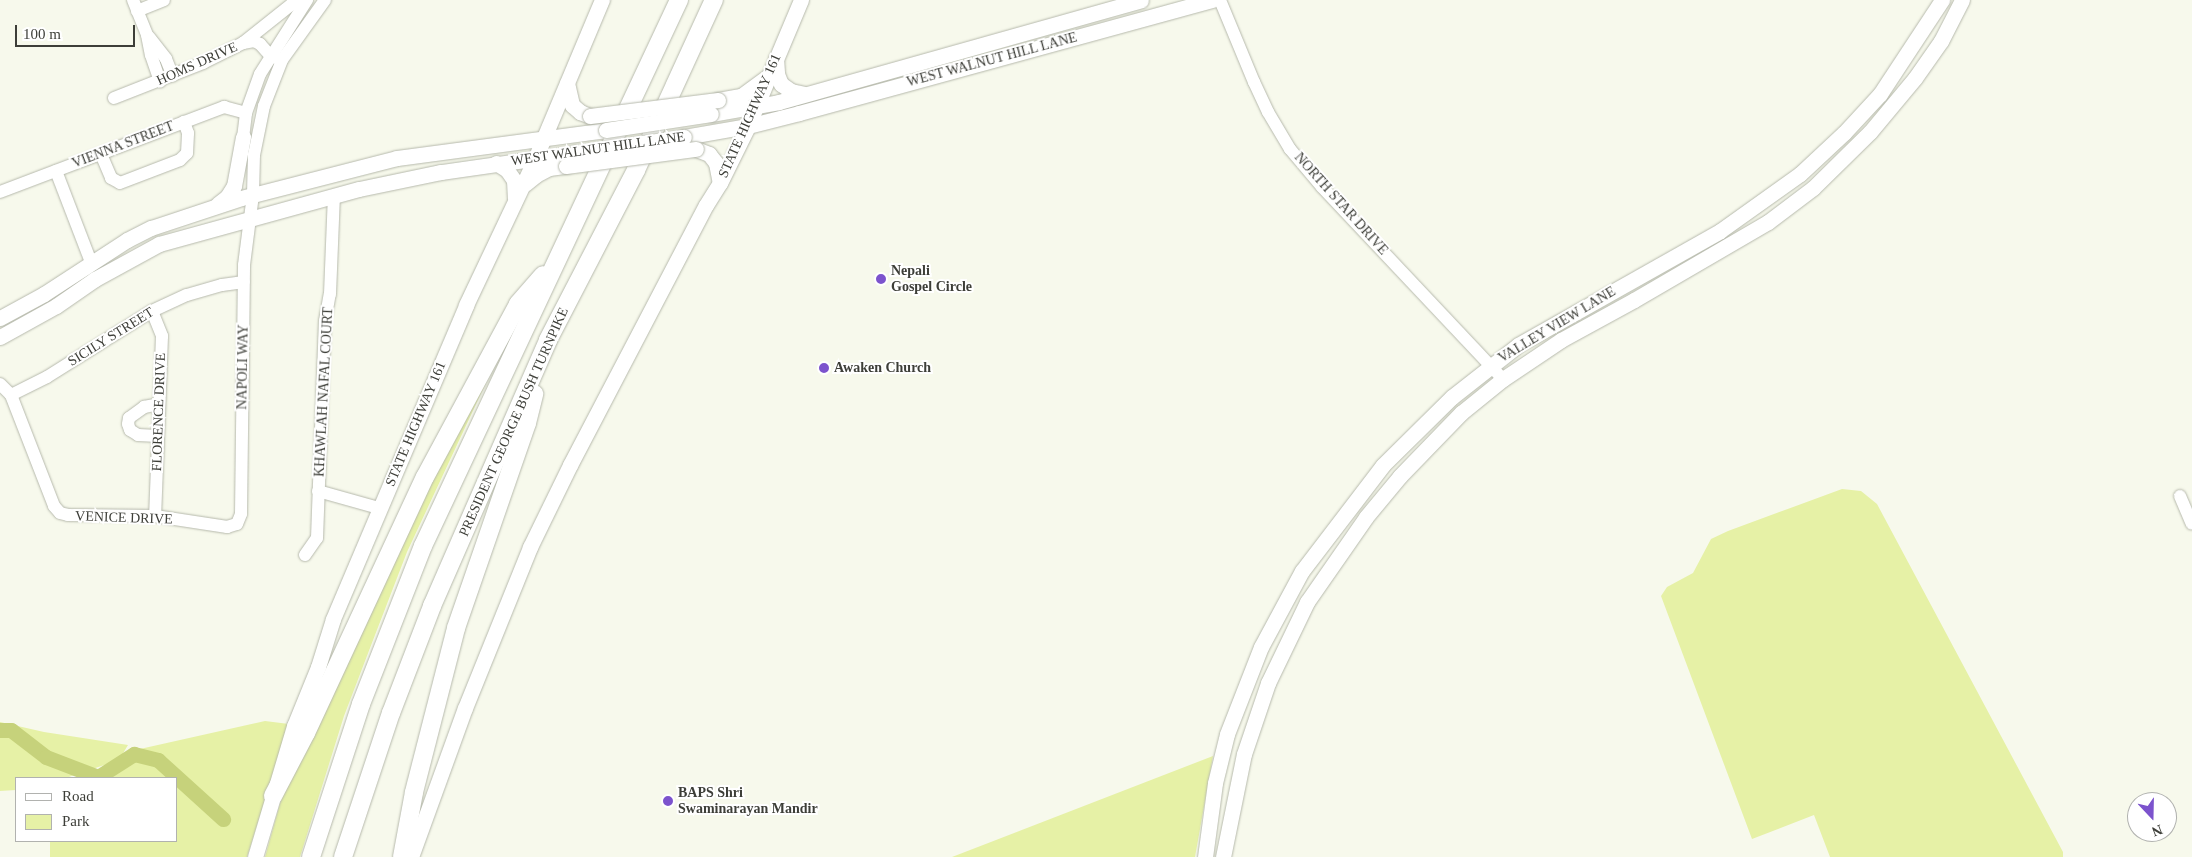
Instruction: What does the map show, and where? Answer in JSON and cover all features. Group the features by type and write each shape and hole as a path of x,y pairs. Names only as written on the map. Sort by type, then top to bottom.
{"highway":[{"name":"PRESIDENT GEORGE BUSH TURNPIKE","path":"311,857 361,704 423,546 679,0"},
{"name":"PRESIDENT GEORGE BUSH TURNPIKE","path":"343,857 391,713 418,642 548,340 636,170 714,0"},
{"path":"273,796 306,733 425,477 518,304 559,255"},
{"path":"402,857 414,792 456,628 527,423 548,340"}],"main road":[{"name":"STATE HIGHWAY 161","path":"255,857 294,726 318,667 333,619 466,305 535,159 602,0"},
{"name":"STATE HIGHWAY 161","path":"411,857 464,708 530,547 706,205 720,183 757,107 776,56 801,0"},
{"name":"WEST WALNUT HILL LANE","path":"0,318 44,294 91,262 151,228 247,197 364,165 417,154 543,140 757,107 904,68 1141,0"},
{"name":"WEST WALNUT HILL LANE","path":"0,337 40,316 95,279 150,248 358,188 441,172 748,126 1213,0"},
{"name":"VALLEY VIEW LANE","path":"1205,857 1215,783 1227,734 1261,647 1302,571 1382,466 1452,397 1490,366 1535,336 1720,231 1800,174 1844,133 1880,94 1942,0"},
{"name":"VALLEY VIEW LANE","path":"1223,857 1244,754 1263,694 1308,602 1366,517 1400,476 1461,413 1503,379 1561,340 1768,222 1813,188 1870,132 1915,78 1941,41 1962,0"},
{"path":"776,56 777,74 781,84 791,92 804,94"},
{"path":"904,68 908,83"},
{"path":"568,83 572,105 580,112 590,116 741,96 768,76"},
{"path":"214,207 227,197 234,186 243,137"},
{"path":"496,164 507,170 514,180 519,193 536,174 549,168 696,149 709,154 716,163 720,183"},
{"path":"358,188 374,179 413,166 417,154"}],"street":[{"path":"160,81 147,35 135,5 164,0"},
{"name":"HOMS DRIVE","path":"114,98 173,76 243,43 297,0"},
{"path":"248,220 243,137 246,113 256,82 270,54 307,0"},
{"path":"247,197 264,106 282,60 325,0"},
{"name":"NORTH STAR DRIVE","path":"1220,0 1268,112 1290,149 1322,187 1503,379"},
{"path":"147,35 166,59 173,76"},
{"path":"243,43 254,41 270,54 282,60"},
{"name":"VIENNA STREET","path":"0,192 224,107 246,113"},
{"path":"101,154 111,178 120,183 180,160 187,152 188,133 184,122"},
{"path":"56,171 91,262"},
{"name":"KHAWLAH NAFAL COURT","path":"305,555 317,538 325,321 330,294 334,196"},
{"name":"NAPOLI WAY","path":"241,514 244,282 248,220"},
{"name":"SICILY STREET","path":"11,395 47,377 152,310 213,287 244,282"},
{"name":"FLORENCE DRIVE","path":"152,310 162,336 155,516"},
{"path":"0,384 11,395"},
{"name":"VENICE DRIVE","path":"11,395 54,506 60,513 68,515 155,516 228,527 236,524 241,514"},
{"path":"158,436 138,435 130,430 128,424 129,418 144,407 159,404"},
{"path":"318,491 379,508"},
{"path":"2180,496 2192,524"}],"green space":[{"path":"490,369 492,370 407,552 344,716 300,857 265,857 281,800 392,556"},
{"path":"1842,489 1861,491 1877,504 2063,852 2063,857 1830,857 1814,815 1752,839 1661,596 1667,587 1693,573 1711,539"},
{"path":"265,721 289,724 247,857 50,857 50,842 178,842 178,777 79,777 118,763 131,751"},
{"path":"0,722 44,732 128,745 119,760 69,777 15,777 15,790 0,791"},
{"path":"1213,756 1195,857 952,857"}],"waterway":[{"path":"0,730 11,730 46,757 98,777"},
{"path":"98,777 134,754 158,760 177,777"},
{"path":"178,778 223,819"}],"place":[{"name":"Nepali Gospel Circle","path":"881,279"},
{"name":"Awaken Church","path":"824,368"},
{"name":"BAPS Shri Swaminarayan Mandir","path":"668,801"}]}
